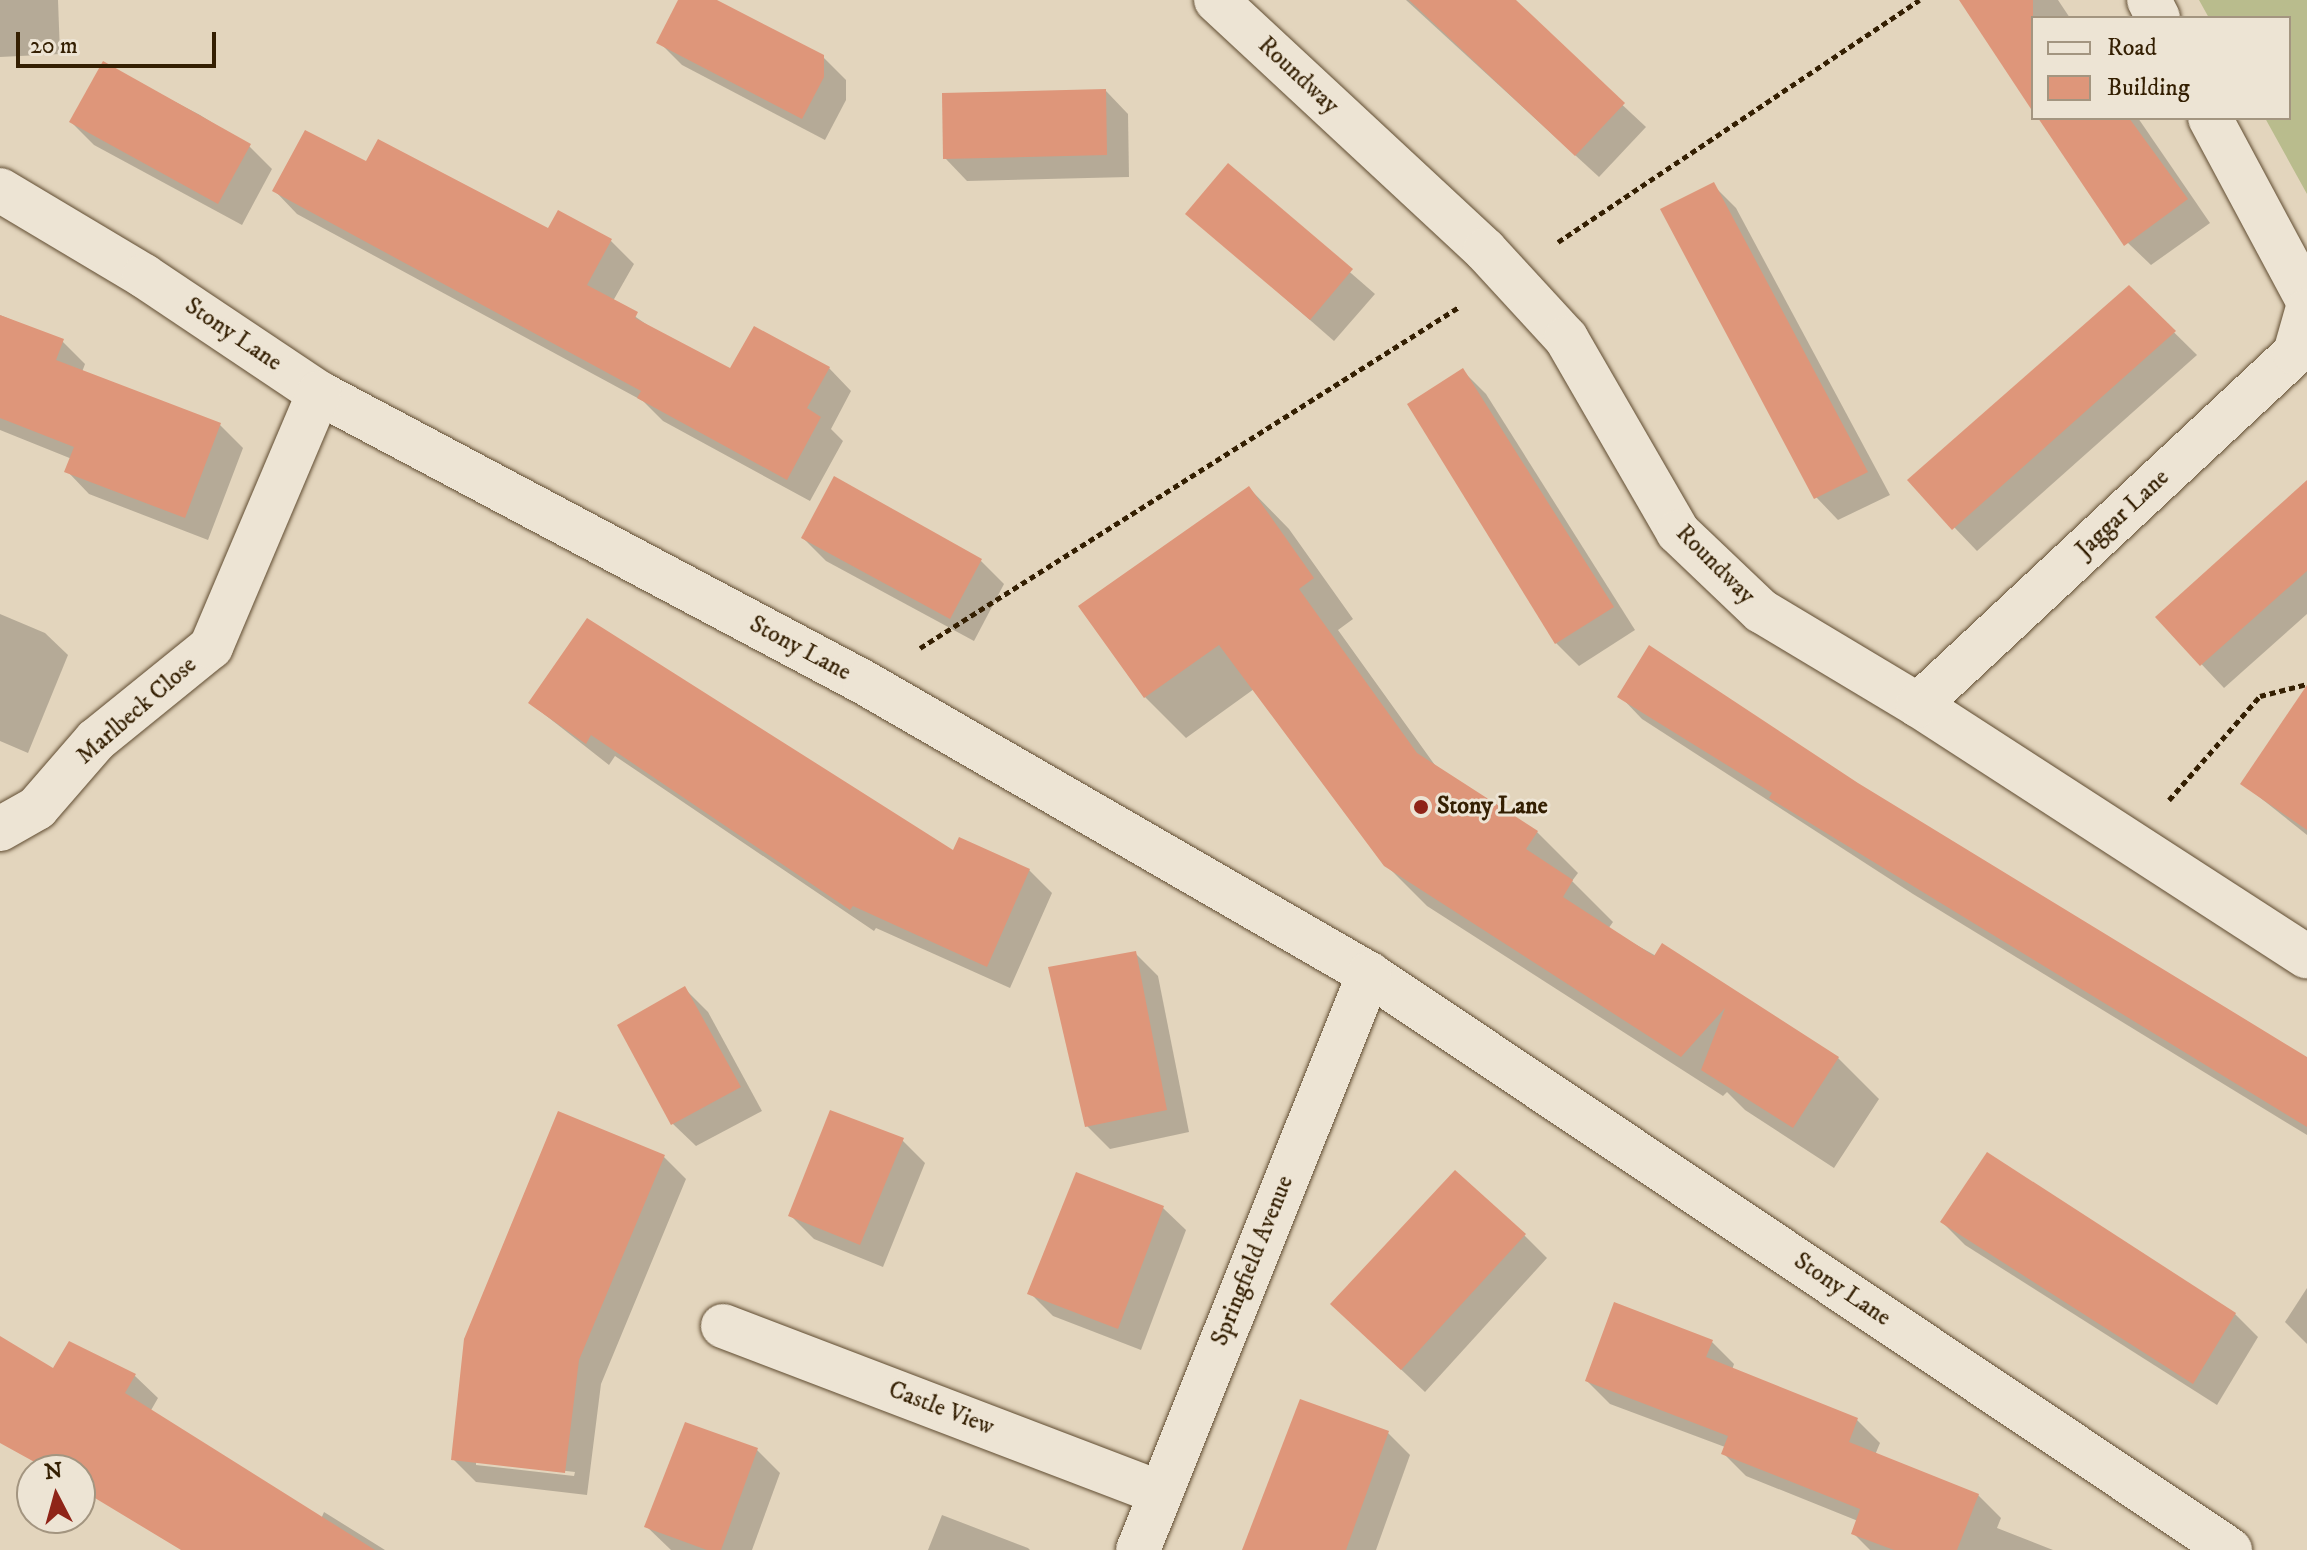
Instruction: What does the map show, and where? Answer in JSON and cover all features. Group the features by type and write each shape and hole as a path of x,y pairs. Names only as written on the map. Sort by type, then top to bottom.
{"street":[{"name":"Roundway","path":"1216,0 1508,275 1566,338 1678,532 1761,611 1918,705 2307,957"},
{"path":"2211,120 2307,299"},
{"name":"Stony Lane","path":"0,190 144,276 319,393 865,683 1369,974 2230,1550"},
{"name":"Jaggar Lane","path":"1918,705 2295,353 2307,311"},
{"name":"Marlbeck Close","path":"0,829 37,808 96,740 211,647 319,393"},
{"name":"Springfield Avenue","path":"1138,1550 1369,974"},
{"name":"Castle View","path":"723,1326 1160,1493"}],"path":[{"path":"865,683 1508,275 1920,0"},
{"path":"2131,843 2260,696 2307,684"}],"green space":[{"path":"2199,0 2307,0 2307,194 2266,120 2291,120 2291,16 2208,16"}],"building":[{"path":"678,0 717,0 824,55 824,77 802,119 656,43"},
{"path":"1409,0 1516,0 1625,103 1575,156"},
{"path":"1959,0 2033,0 2031,109"},
{"path":"103,61 251,144 218,204 69,122"},
{"path":"1106,89 1107,155 943,159 942,93"},
{"path":"2039,120 2130,120 2188,199 2124,246"},
{"path":"305,130 366,161 378,139 548,228 558,210 612,239 587,285 638,312 635,318 730,368 754,326 830,367 807,408 821,417 787,480 637,398 641,391 272,191"},
{"path":"1228,163 1353,269 1310,320 1185,214"},
{"path":"1714,182 1868,472 1814,499 1660,209"},
{"path":"2129,285 2176,331 1952,530 1907,480"},
{"path":"0,315 64,339 56,360 221,423 185,518 64,472 74,447 0,418"},
{"path":"1463,368 1614,607 1555,644 1407,404"},
{"path":"834,476 982,559 950,619 801,538"},
{"path":"2307,480 2307,571 2200,666 2155,617"},
{"name":"Stony Lane","path":"1249,486 1314,578 1299,589 1417,753 1538,831 1526,849 1573,880 1563,897 1654,956 1662,943 1839,1057 1793,1128 1701,1070 1725,1008 1681,1057 1384,866 1219,645 1144,698 1078,606"},
{"path":"587,618 953,850 959,837 1030,869 987,967 853,906 850,910 591,735 586,744 528,703"},
{"path":"1649,645 1858,783 2307,1057 2307,1127 1769,798 1772,793 1617,697"},
{"path":"2307,685 2307,830 2240,784"},
{"path":"1136,951 1167,1110 1085,1127 1048,967"},
{"path":"685,986 741,1087 671,1125 617,1025"},
{"path":"830,1110 904,1138 860,1245 788,1216"},
{"path":"558,1111 665,1155 579,1360 565,1473 451,1460 464,1339"},
{"path":"1987,1152 2236,1313 2193,1384 1940,1222"},
{"path":"1455,1170 1526,1234 1401,1370 1330,1304"},
{"path":"1076,1172 1164,1206 1118,1329 1027,1294"},
{"path":"1614,1302 1713,1340 1706,1357 1858,1418 1849,1442 1979,1494 1957,1550 1894,1550 1851,1534 1860,1509 1721,1454 1728,1436 1585,1381"},
{"path":"0,1336 53,1368 69,1341 136,1374 125,1393 375,1550 181,1550 96,1499 96,1454 20,1454 0,1443"},
{"path":"1300,1399 1389,1431 1346,1550 1242,1550"},
{"path":"685,1422 758,1448 721,1550 707,1550 644,1527"}],"place":[{"name":"Stony Lane","path":"1421,807"}]}
